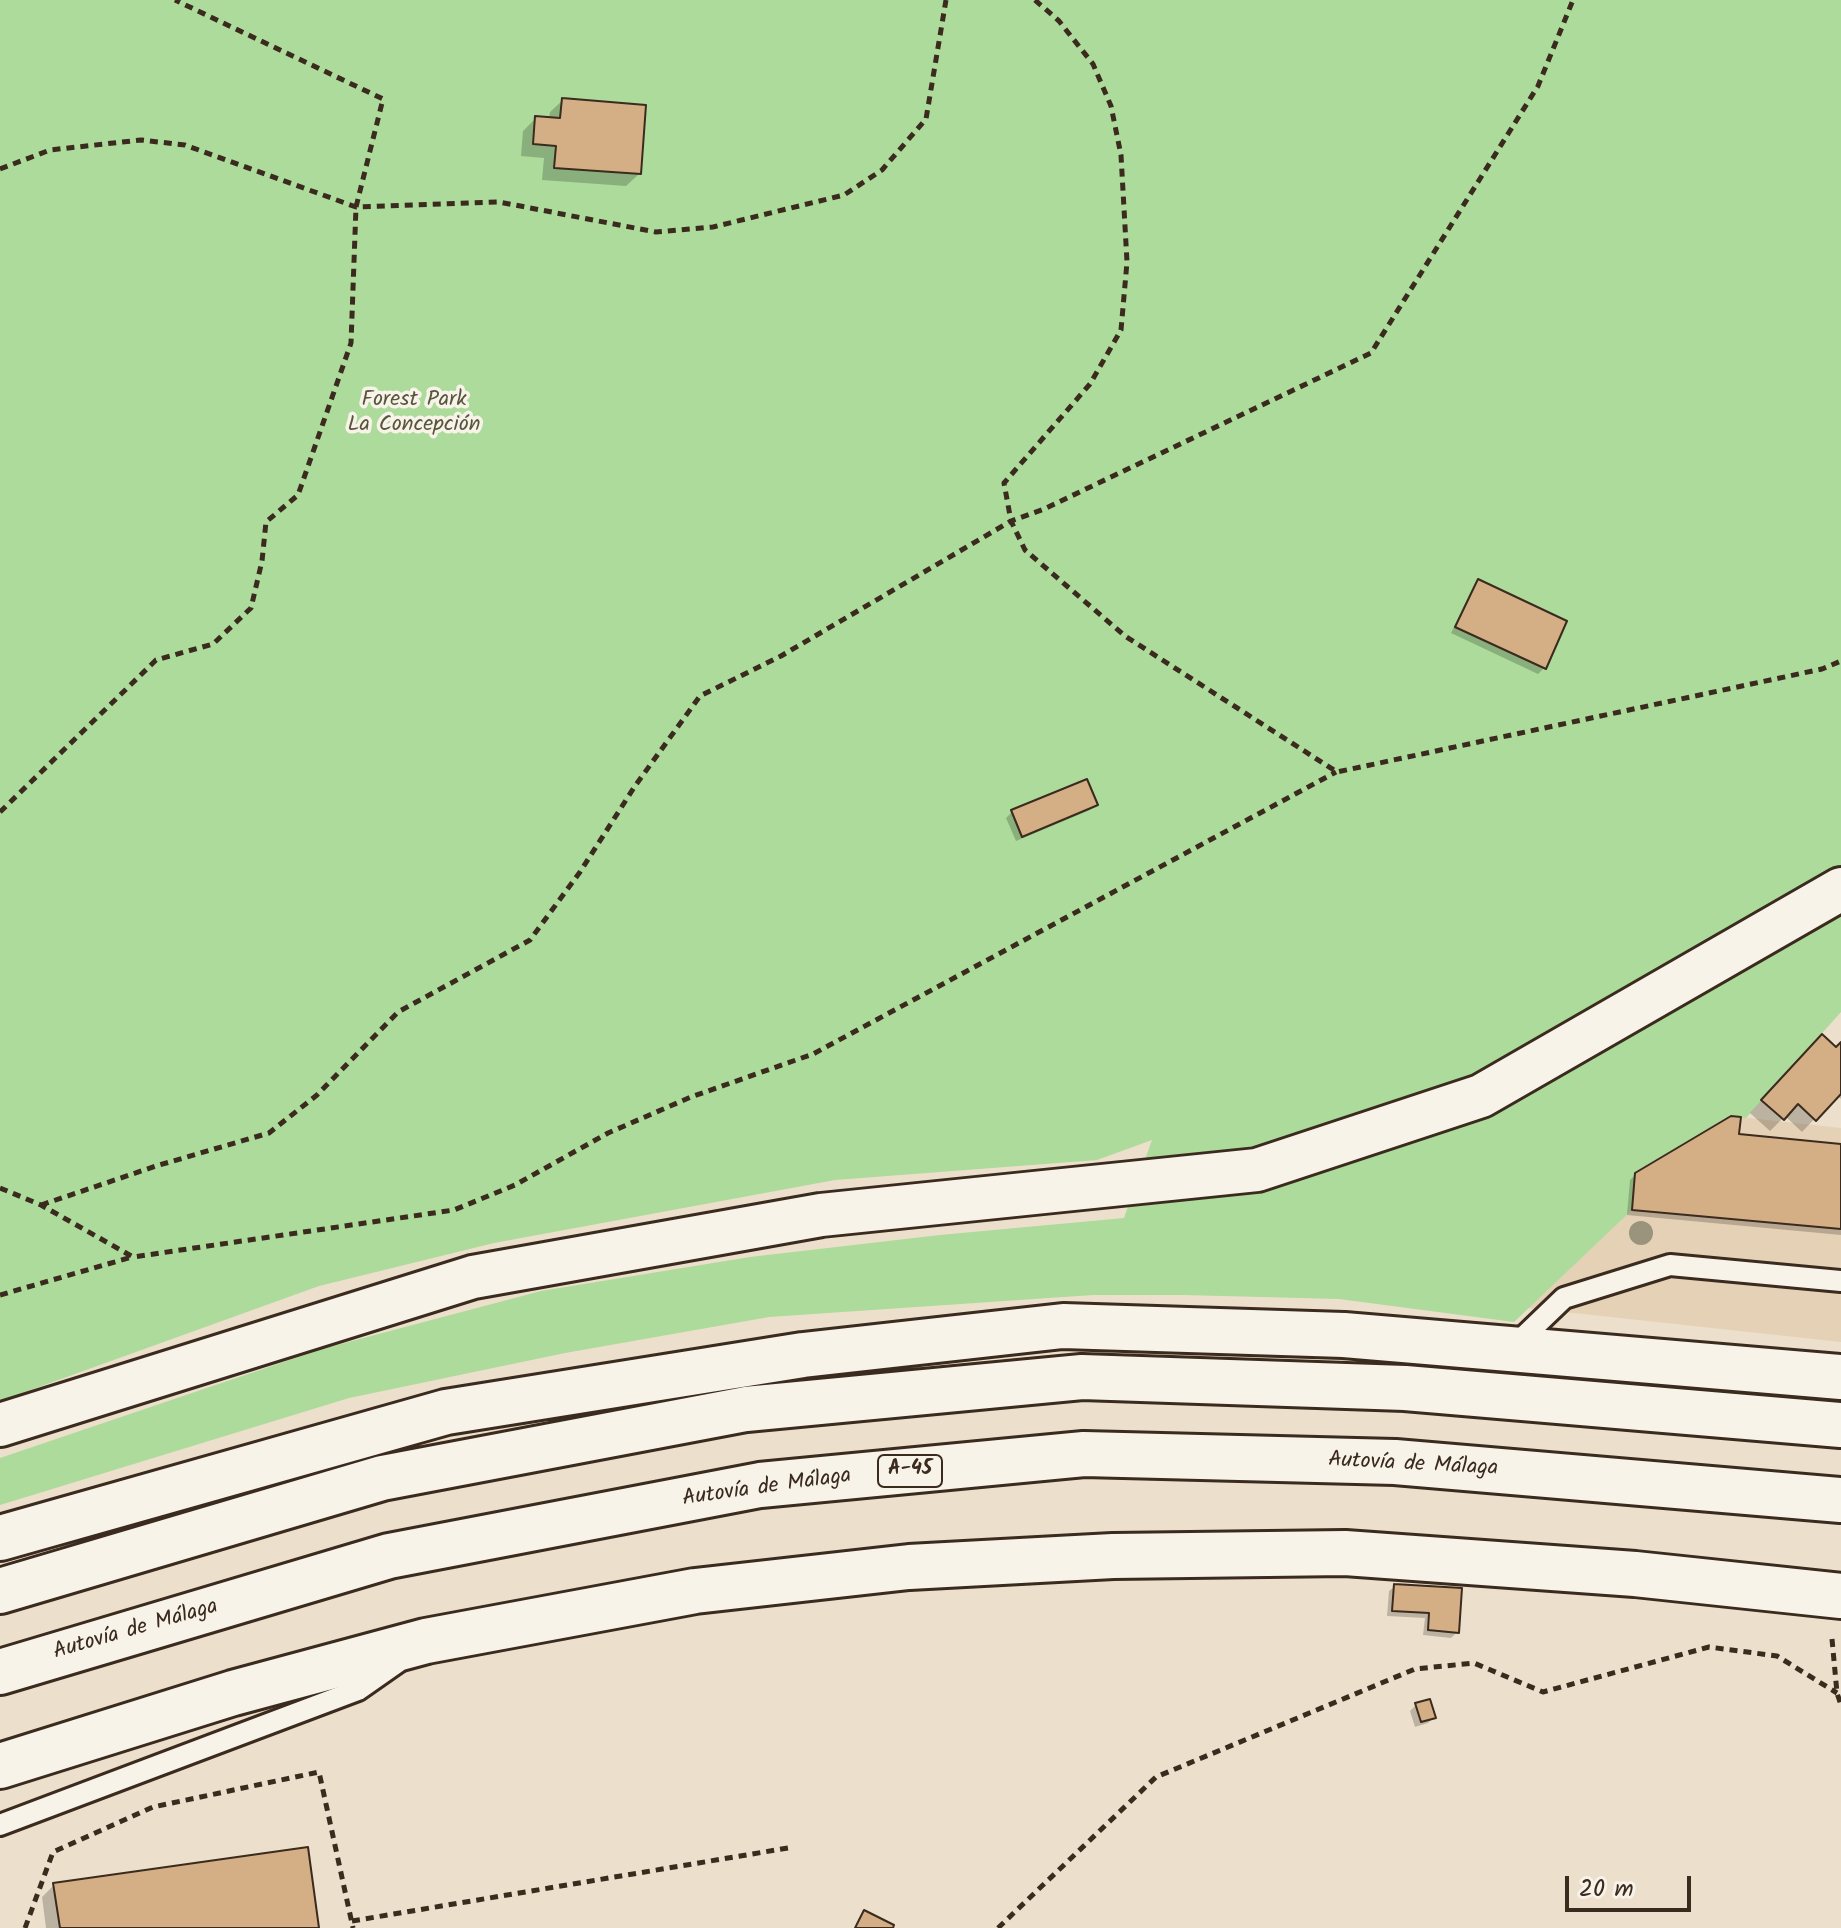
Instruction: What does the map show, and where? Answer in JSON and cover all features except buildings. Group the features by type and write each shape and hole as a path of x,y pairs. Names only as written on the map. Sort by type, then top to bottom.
{"main road":[{"path":"0,1538 446,1412 803,1355 1063,1326 1344,1335 1841,1377"},
{"path":"0,1591 382,1478 746,1409 1082,1377 1405,1388 1841,1425"},
{"name":"Autovía de Málaga","path":"0,1672 389,1556 760,1485 1084,1454 1395,1462 1841,1500"},
{"path":"0,1766 233,1693 426,1641 695,1591 909,1567 1113,1556 1345,1553 1635,1574 1839,1596"}],"street":[{"path":"0,1425 473,1277 821,1215 1257,1170 1481,1096 1841,889"}],"lane":[{"path":"1511,1349 1564,1298 1670,1265 1841,1281"},
{"path":"0,1842 8,1822 358,1690 426,1641"}],"path":[{"path":"0,812 156,660 213,644 251,608 262,561 266,522 298,495 351,343 356,207 383,99 175,0"},
{"path":"0,169 50,150 141,140 185,145 356,207 499,202 656,232 713,227 844,195 882,170 926,119 946,0"},
{"path":"1035,0 1059,21 1093,64 1111,106 1121,155 1127,262 1121,330 1090,384 1004,483 1011,521 1025,550 1125,636 1337,772"},
{"path":"41,1205 156,1166 269,1133 317,1095 398,1012 530,940 700,696 781,656 1011,521 1044,509 1371,353 1538,86 1573,0"},
{"path":"0,1295 133,1257 454,1210 515,1185 608,1133 691,1097 813,1054 1337,772 1822,669 1841,661"},
{"path":"0,1188 41,1205 133,1257"},
{"path":"1839,1596 1832,1636 1837,1693 1841,1705"},
{"path":"998,1928 1156,1777 1415,1669 1474,1663 1543,1692 1709,1647 1777,1656 1837,1693"},
{"path":"25,1928 53,1852 153,1807 319,1772 353,1924 788,1848"}],"shaded area":[{"path":"1731,1116 1841,1128 1841,1342 1528,1308 1632,1210 1635,1173"}],"green space":[{"name":"Forest Park La Concepción","path":"0,0 1841,0 1841,1012 1746,1118 1730,1116 1635,1172 1632,1210 1514,1322 1339,1299 1184,1295 1093,1295 769,1317 565,1353 349,1398 0,1505 0,1458 322,1349 541,1291 750,1257 1124,1218 1152,1140 1097,1160 835,1180 494,1243 319,1286 0,1401"}]}
